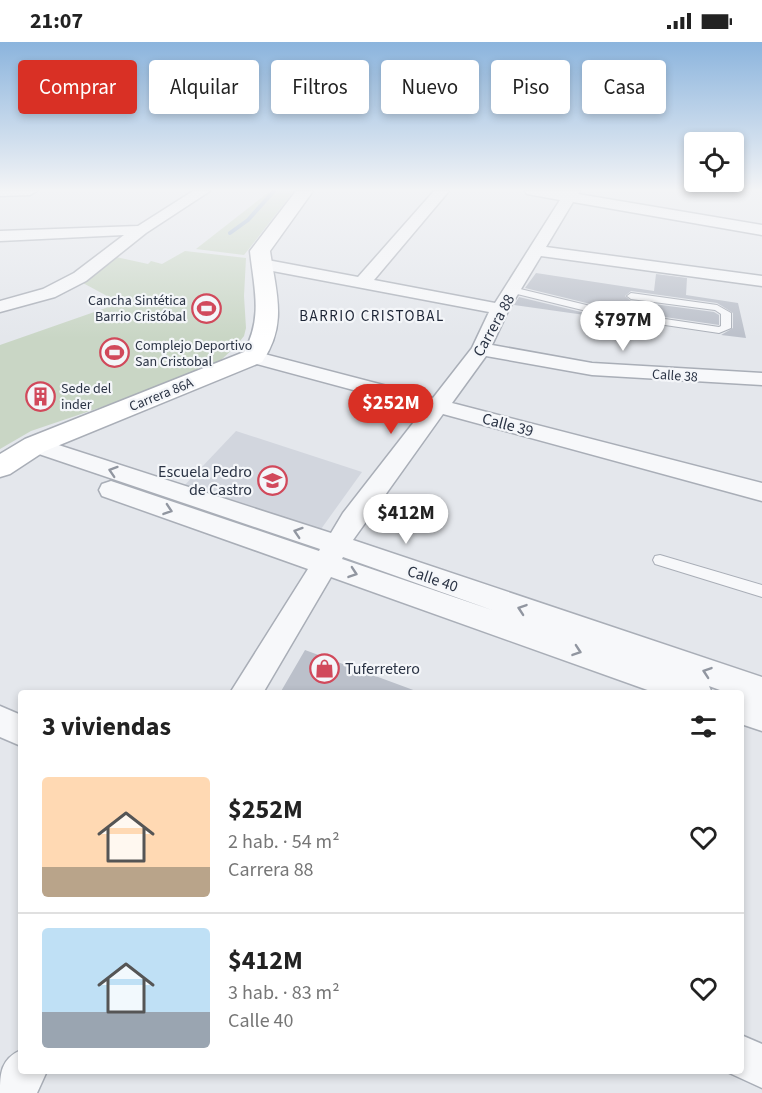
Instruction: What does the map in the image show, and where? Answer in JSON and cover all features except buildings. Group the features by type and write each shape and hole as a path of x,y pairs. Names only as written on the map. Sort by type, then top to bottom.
{"street":[{"path":"0,243 45,240"},
{"path":"0,307 49,293 80,277 129,240"},
{"path":"253,357 263,338 268,318 260,251 268,240"},
{"path":"363,282 399,240"},
{"name":"Carrera 88","path":"248,690 352,520 481,349 500,309 544,240"},
{"path":"537,251 762,281"},
{"path":"262,264 500,309"},
{"path":"0,294 49,293"},
{"name":"Calle 38","path":"481,349 592,369 762,379"},
{"name":"Calle 39","path":"253,357 762,492"},
{"name":"Carrera 86A","path":"16,456 253,357"},
{"name":"Calle 40","path":"16,456 762,691"},
{"name":"Calle 40","path":"331,554 688,690"},
{"path":"744,710 762,716"},
{"path":"0,721 18,730"},
{"path":"744,1058 762,1066"},
{"path":"13,1093 23,1074"}],"lane":[{"path":"512,290 647,321 719,330 726,328 727,325 726,313 717,308 631,296"},
{"path":"660,560 762,591"}],"shaded area":[{"name":"Escuela Pedro de Castro","path":"236,431 362,472 316,536 182,488"}],"green space":[{"path":"207,240 256,240 244,255 196,249"},
{"name":"Complejo Deportivo San Cristobal","path":"185,251 246,258 244,296 246,328 244,336 236,346 221,360 196,375 31,431 0,449 0,345 120,303 83,283 116,257 148,264 151,261 162,264"}],"place":[{"name":"Cancha Sintética Barrio Cristóbal","path":"207,308"},
{"name":"Complejo Deportivo San Cristobal","path":"114,353"},
{"name":"Sede del inder","path":"40,396"},
{"name":"Escuela Pedro de Castro","path":"273,480"},
{"name":"Tuferretero","path":"324,668"}],"district":[{"name":"BARRIO CRISTOBAL","path":"372,316"}]}
